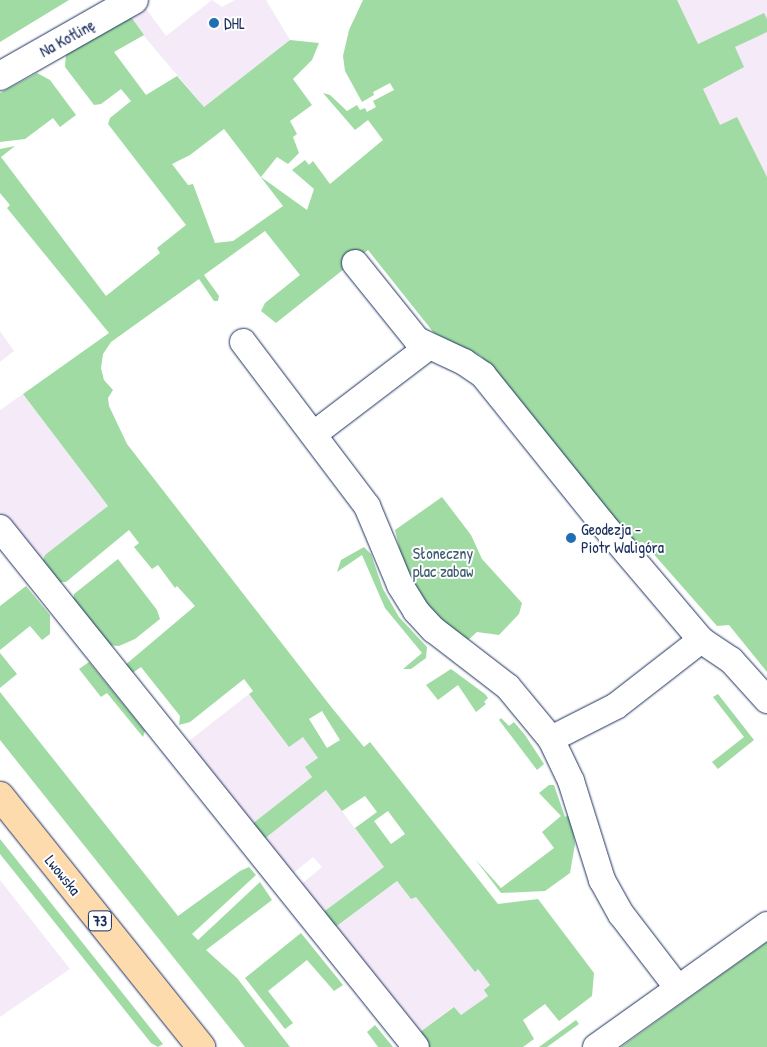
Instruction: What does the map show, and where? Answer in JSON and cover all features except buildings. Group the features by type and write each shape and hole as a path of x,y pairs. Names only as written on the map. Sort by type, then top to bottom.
{"main road":[{"name":"Lwowska","path":"0,796 201,1047"}],"street":[{"name":"Na Kotlinę","path":"0,76 134,0"},
{"path":"354,263 412,336 427,348 464,362 483,375 601,522 701,640 725,654 767,700"},
{"path":"243,342 368,506 400,585 416,611 434,630 508,687 551,740 571,781 602,880 621,914 677,988"},
{"path":"314,434 427,348"},
{"path":"0,528 416,1047"},
{"path":"551,740 616,706 701,640"},
{"path":"596,1047 767,925"}],"shaded area":[{"path":"212,0 222,7 235,0 266,0 290,40 204,107 127,16 144,6 166,36"},
{"path":"620,0 767,0 767,299"},
{"path":"0,331 14,351 0,362"},
{"path":"23,394 108,506 41,565 0,513 0,410"},
{"path":"249,694 289,746 303,736 318,758 312,777 252,824 185,744"},
{"path":"326,790 384,867 322,913 299,886 322,867 313,857 291,875 263,840"},
{"path":"0,880 70,969 0,1017"},
{"path":"397,881 411,899 416,896 475,971 478,969 490,985 489,996 461,1015 453,1007 416,1035 334,928"}],"green space":[{"path":"0,0 69,0 0,42"},
{"path":"363,0 677,0 698,44 764,13 767,19 767,32 735,47 744,67 703,89 720,125 737,117 767,177 767,672 729,625 717,626 643,542 634,543 481,356 434,333 368,250 276,323 261,311 265,303 300,275 265,231 204,275 219,296 218,301 214,301 199,279 111,342 103,354 101,368 104,380 113,390 108,398 109,406 127,444 332,708 364,747 370,742 498,904 538,899 594,973 592,996 559,1021 545,1004 523,1020 534,1039 523,1047 426,1047 416,1035 454,1007 461,1015 488,996 484,990 490,985 478,969 475,972 416,897 411,899 397,881 334,928 322,913 384,867 355,828 377,812 365,796 342,811 326,790 263,840 252,824 312,777 305,767 318,758 303,737 289,747 249,694 253,691 244,679 190,722 179,725 180,716 141,667 131,674 124,666 195,606 177,586 175,588 158,565 152,569 134,547 139,543 129,530 66,582 56,582 41,565 45,555 108,506 23,394 109,333 7,208 10,205 0,193 0,149 15,146 1,157 106,296 160,253 157,248 186,225 108,124 110,118 131,101 121,89 101,104 94,105 65,67 66,53 131,17 144,35 114,52 146,95 177,76 204,107 290,40 319,43 312,60 293,79 312,105 290,121 297,134 293,137 299,153 288,164 277,157 261,177 307,210 314,189 292,170 305,160 309,165 313,161 330,184 383,140 368,120 355,130 323,93 330,95 347,111 357,105 360,110 365,108 367,112 376,107 373,101 394,90 390,83 373,92 374,95 362,102 345,71 343,56 349,30","holes":["224,129 283,206 233,241 215,243 193,184 188,185 172,164 190,155","322,711 340,740 327,748 309,719","388,811 405,834 391,844 374,821"]},
{"path":"37,73 50,80 76,115 60,127 53,118 25,139 0,142 0,93"},
{"name":"Słoneczny plac zabaw","path":"442,497 471,535 482,559 522,603 519,614 499,635 477,632 468,640 440,621 417,591 402,559 395,530"},
{"path":"364,547 371,554 383,589 399,617 427,647 426,658 411,669 403,669 422,653 385,608 362,555 337,572 341,560"},
{"path":"118,559 157,610 160,619 135,639 119,646 105,645 73,604 74,594"},
{"path":"26,586 50,615 50,634 42,640 30,626 0,650 0,606"},
{"path":"0,653 17,674 0,688"},
{"path":"89,662 145,731 143,737 107,693 101,697 79,669"},
{"path":"451,669 488,698 484,702 486,704 476,712 458,685 438,700 426,685"},
{"path":"0,692 178,916 240,871 249,867 256,875 192,934 198,940 260,882 272,900 206,950 237,978 290,1047 245,1047 0,740"},
{"path":"718,694 754,740 718,769 712,762 744,737 713,697"},
{"path":"501,718 509,726 514,722 525,735 544,764 537,770 499,720"},
{"path":"549,785 554,785 565,817 569,815 572,823 575,844 570,873 545,891 501,893 475,859 501,888 554,848 542,832 561,816 539,793"},
{"path":"0,839 163,1044 158,1047 151,1043 0,854"},
{"path":"301,933 343,985 334,991 307,960 268,991 293,1023 285,1029 245,978"},
{"path":"767,942 767,1047 621,1047 725,972"},
{"path":"576,1020 579,1024 547,1047 539,1047"},
{"path":"375,1025 393,1047 378,1047 367,1032"}],"place":[{"name":"DHL","path":"214,23"},
{"name":"Geodezja - Piotr Waligóra","path":"571,538"}]}
